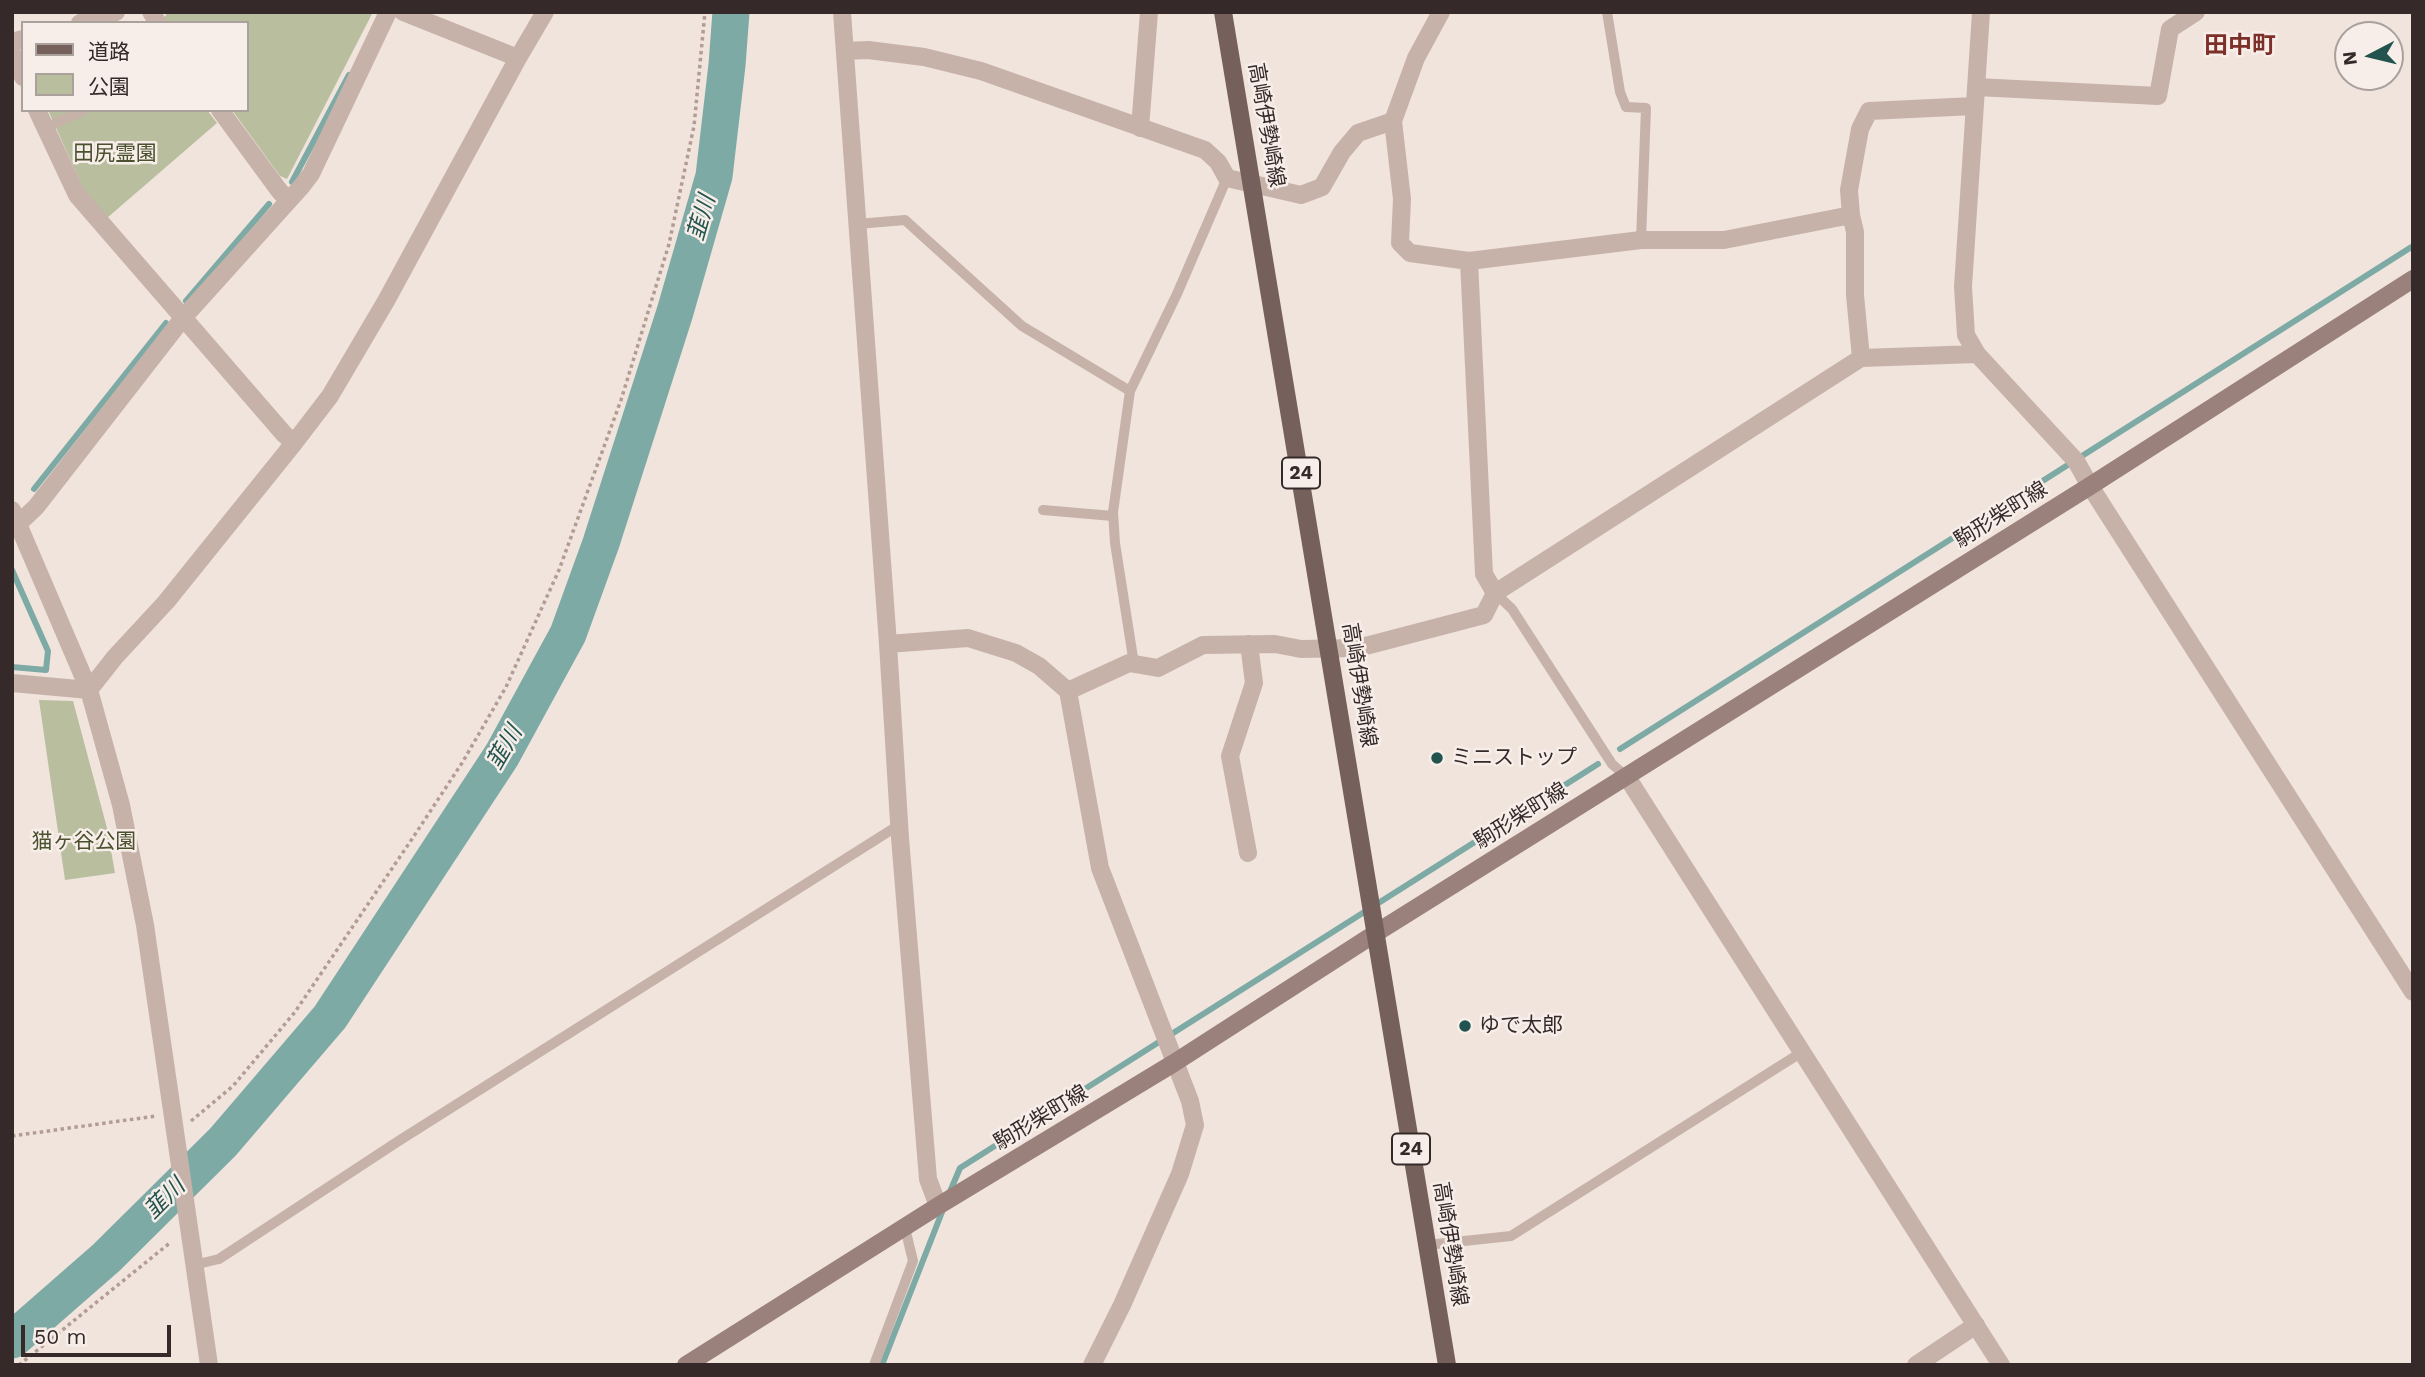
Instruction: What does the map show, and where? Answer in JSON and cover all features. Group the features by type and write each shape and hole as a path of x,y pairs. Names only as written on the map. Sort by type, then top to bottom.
{"main road":[{"name":"高崎伊勢崎線","path":"1223,12 1447,1365"},
{"name":"駒形柴町線","path":"686,1365 938,1206 1174,1063 1376,933 2090,486 2413,279"}],"street":[{"path":"87,21 116,12"},
{"path":"209,1365 175,1120 121,805 89,690 15,517 36,507 183,318 311,174 388,12"},
{"path":"403,12 518,58"},
{"path":"89,690 115,657 166,602 330,396 386,301 545,12"},
{"path":"842,12 899,825 928,1179 938,1206"},
{"path":"1140,128 1149,12"},
{"path":"1441,12 1416,58 1393,121 1402,199 1399,243 1410,253 1469,261 1641,240 1724,240 1851,215"},
{"path":"1981,12 1963,287 1966,335 1977,354 2076,461 2413,992"},
{"path":"1976,87 2158,96 2170,29 2196,12"},
{"path":"845,51 869,50 924,57 981,71 1205,150 1218,162 1227,178 1301,195 1322,187 1342,152 1358,133 1393,121"},
{"path":"12,53 21,73"},
{"path":"1861,358 1855,295 1855,232 1850,190 1860,129 1869,110 1974,106"},
{"path":"38,112 77,195 294,443"},
{"path":"221,112 288,201"},
{"path":"1469,261 1483,574 1495,593"},
{"path":"1068,691 1129,663 1158,668 1203,645 1275,644 1301,649 1358,648 1483,615 1495,593 1861,358 1977,354"},
{"path":"888,643 968,638 1016,653 1039,666 1068,691 1100,868 1190,1101 1195,1125 1180,1174 1122,1305 1092,1365"},
{"path":"1248,853 1230,756 1254,683 1249,644"},
{"path":"12,683 89,690"},
{"path":"1627,777 2001,1365"},
{"path":"1916,1365 1976,1325"}],"lane":[{"path":"1607,12 1623,100 1626,107 1646,108 1641,240"},
{"path":"45,128 80,112"},
{"path":"1134,664 1113,516 1130,391 1177,294 1227,178"},
{"path":"857,224 905,220 1022,326 1130,391"},
{"path":"1043,510 1113,516"},
{"path":"1495,593 1512,609 1612,764 1627,777"},
{"path":"194,1265 219,1259 409,1135 899,825"},
{"path":"1427,1245 1511,1236 1802,1052"},
{"path":"874,1365 913,1261 905,1228"}],"path":[{"path":"12,1136 195,1120 233,1086 295,1012 462,763 506,687 559,570 616,414 669,244 694,126 705,12"},
{"path":"19,1365 189,1228"}],"green space":[{"path":"168,12 373,12 287,179 280,176 233,112 248,112 248,21 166,21 164,18"},
{"name":"田尻霊園","path":"49,112 209,112 217,123 107,218 85,192"},
{"name":"猫ヶ谷公園","path":"39,700 73,701 107,828 115,873 65,880"}],"waterway":[{"name":"韮川","path":"12,1340 106,1258 223,1142 330,1017 502,755 568,634 601,543 675,312 714,176 731,12"},
{"path":"292,182 349,75"},
{"path":"186,301 269,204"},
{"path":"1620,749 2413,246"},
{"path":"34,489 166,323"},
{"path":"12,570 48,651 46,670 12,667"},
{"path":"949,1194 960,1168 1598,764"},
{"path":"882,1365 944,1207"}],"place":[{"name":"ミニストップ","path":"1437,758"},
{"name":"ゆで太郎","path":"1465,1026"}],"district":[{"name":"田中町","path":"2240,46"}]}
